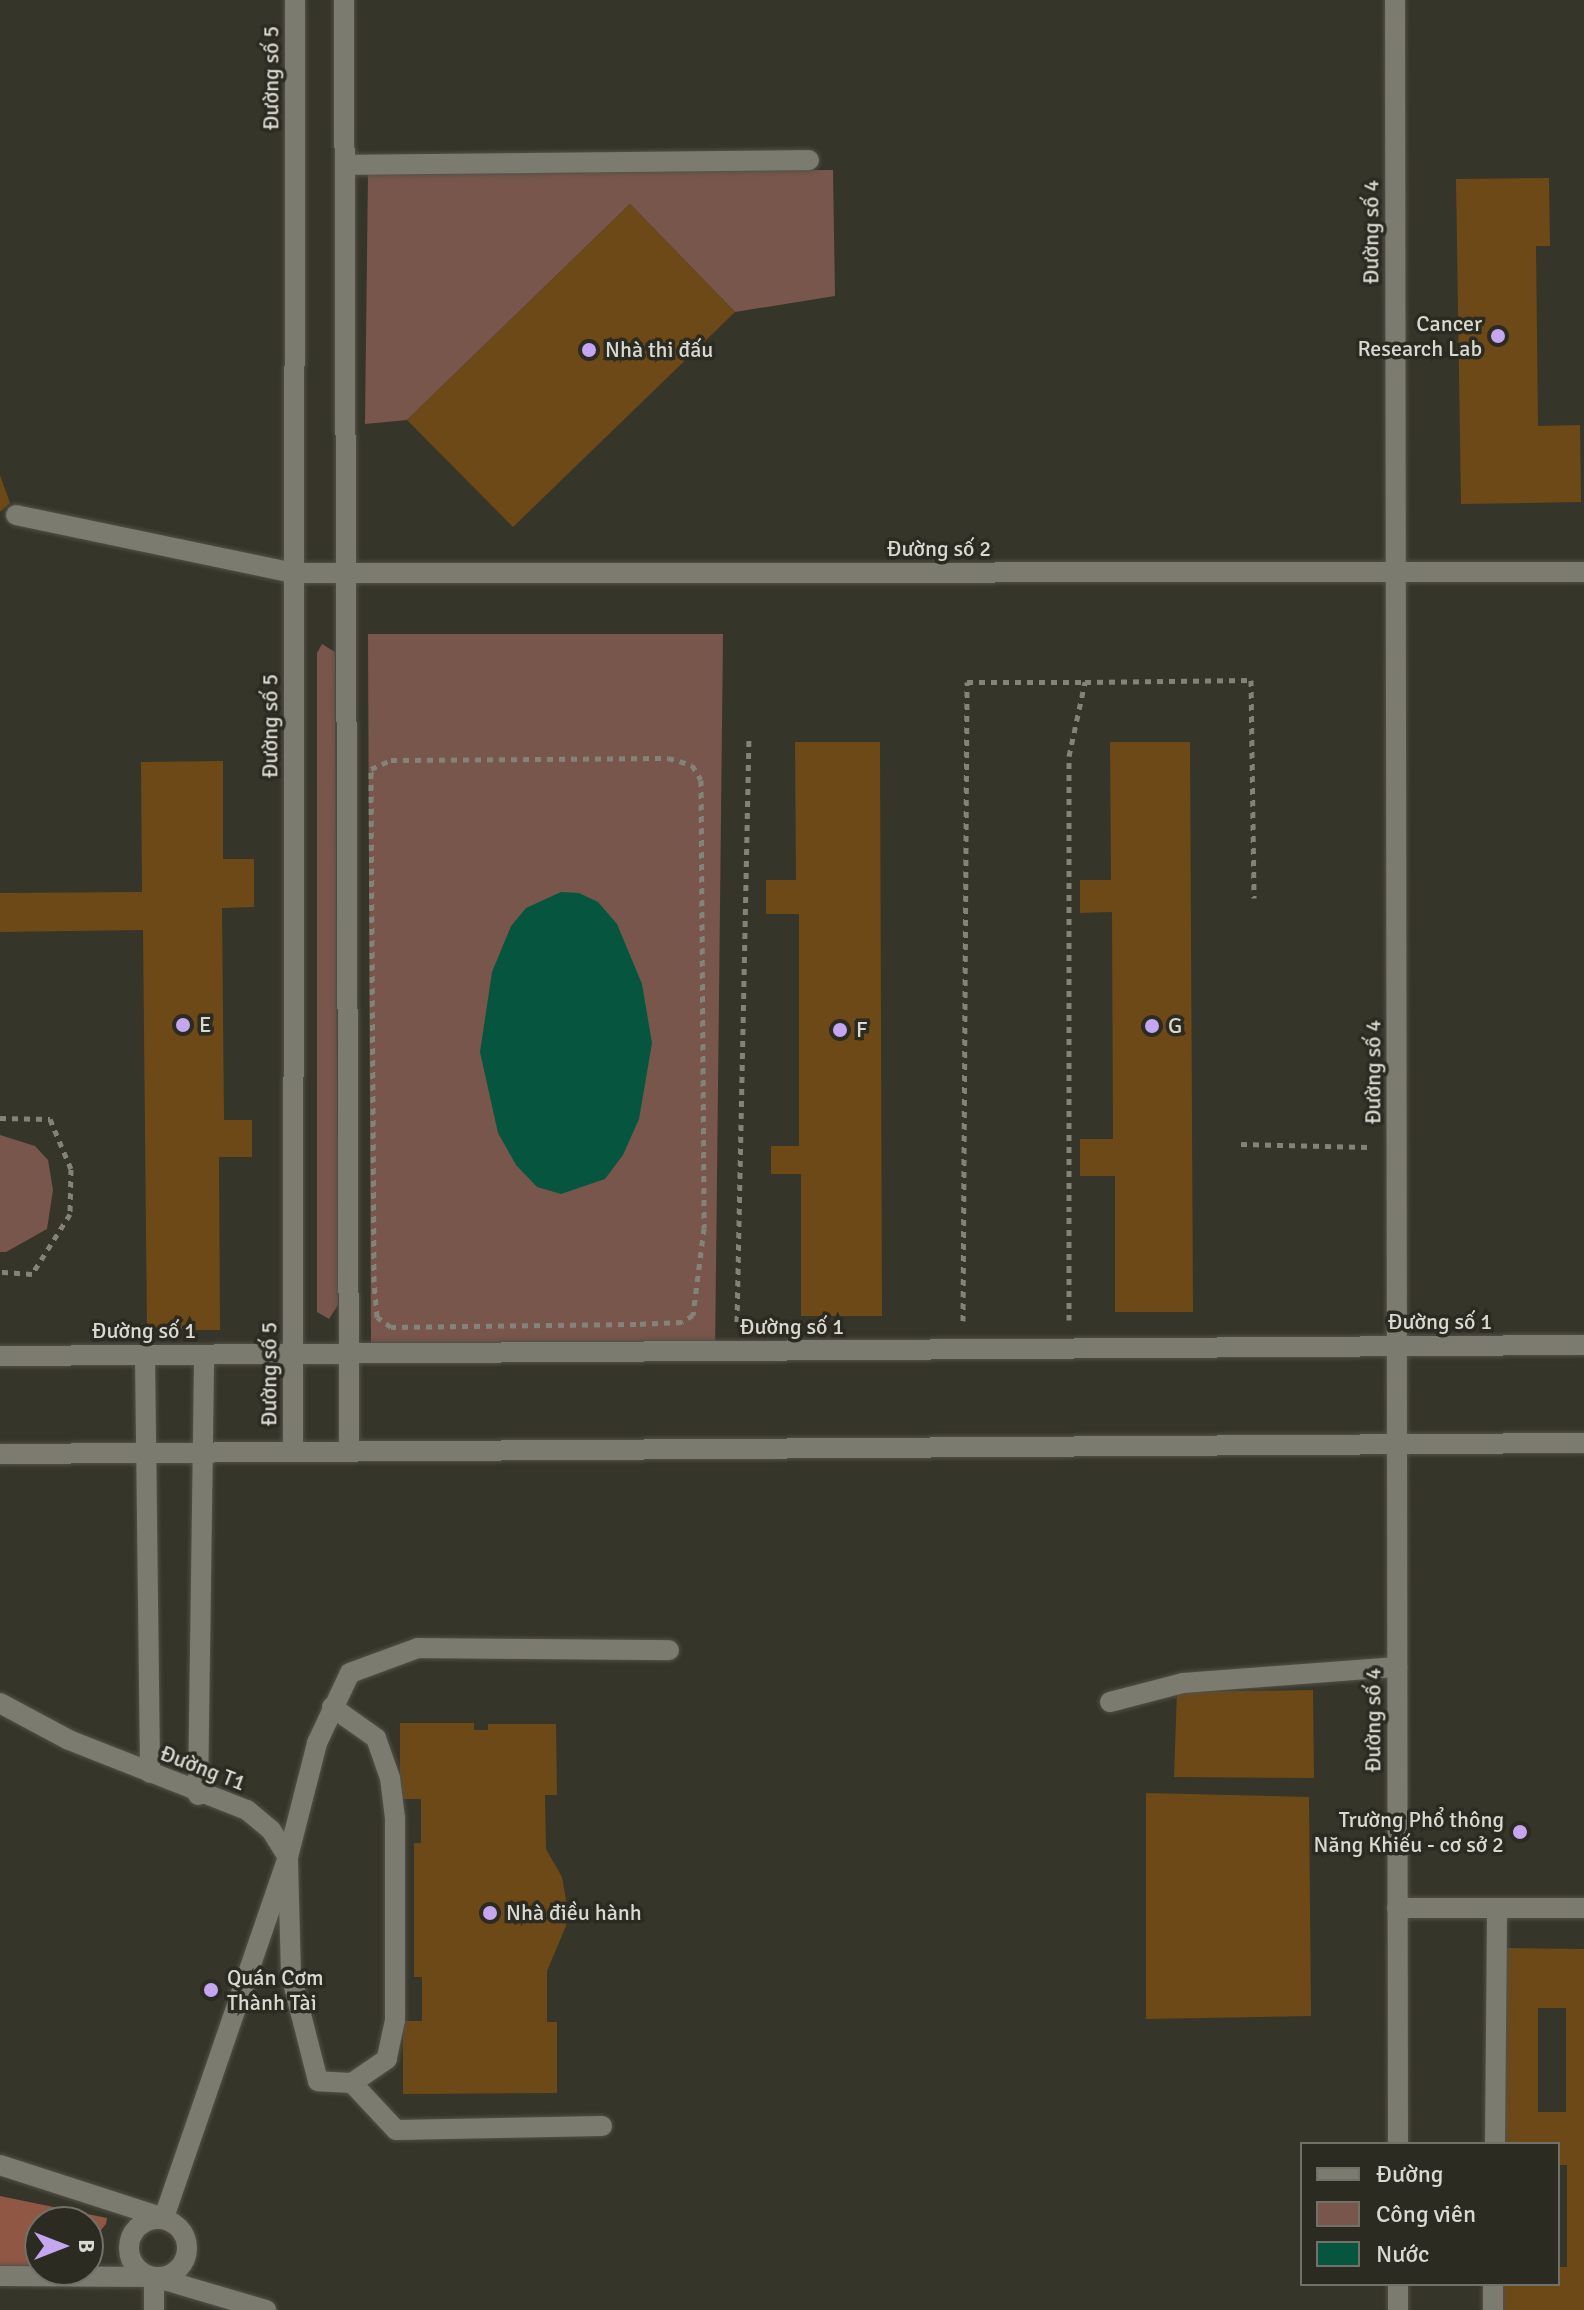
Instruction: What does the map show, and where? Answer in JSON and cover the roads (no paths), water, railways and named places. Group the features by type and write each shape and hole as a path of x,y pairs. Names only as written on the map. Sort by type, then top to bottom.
{"street":[{"name":"Đường số 5","path":"293,1452 295,0"},
{"path":"344,0 349,1452"},
{"name":"Đường số 4","path":"1395,0 1398,2142"},
{"path":"345,165 809,160"},
{"name":"Đường số 2","path":"16,515 294,573 1584,572"},
{"name":"Đường số 1","path":"0,1356 1584,1345"},
{"path":"145,1355 150,1773"},
{"path":"198,1795 204,1355"},
{"path":"0,1454 1584,1443"},
{"path":"164,2218 288,1857 332,1707 350,1673 418,1648 669,1650"},
{"path":"1110,1702 1183,1683 1397,1667"},
{"name":"Đường T1","path":"0,1703 198,1795 247,1810 271,1830 288,1857"},
{"path":"288,1857 291,1975 318,2081 352,2083 387,2059 395,2020 395,1818 390,1778 376,1738 332,1707"},
{"path":"1397,1908 1584,1908"},
{"path":"1495,2142 1497,1908"},
{"path":"352,2083 396,2130 602,2126"},
{"path":"0,2165 164,2218 181,2228 188,2247 174,2273 154,2277 0,2276"},
{"path":"164,2218 138,2226 130,2242 132,2261 154,2277 266,2310"},
{"path":"154,2277 154,2310"},
{"path":"1398,2286 1398,2310"},
{"path":"1493,2286 1493,2310"}],"water":[{"path":"561,892 579,893 598,902 617,924 642,984 652,1043 639,1119 623,1155 605,1179 561,1194 537,1187 516,1165 498,1133 480,1052 492,972 511,926 526,908"}],"place":[{"name":"Cancer Research Lab","path":"1498,336"},
{"name":"Nhà thi đấu","path":"589,350"},
{"name":"E","path":"183,1025"},
{"name":"G","path":"1152,1026"},
{"name":"F","path":"840,1030"},
{"name":"Trường Phổ thông Năng Khiếu - cơ sở 2","path":"1520,1832"},
{"name":"Nhà điều hành","path":"490,1913"},
{"name":"Quán Cơm Thành Tài","path":"211,1990"}]}
